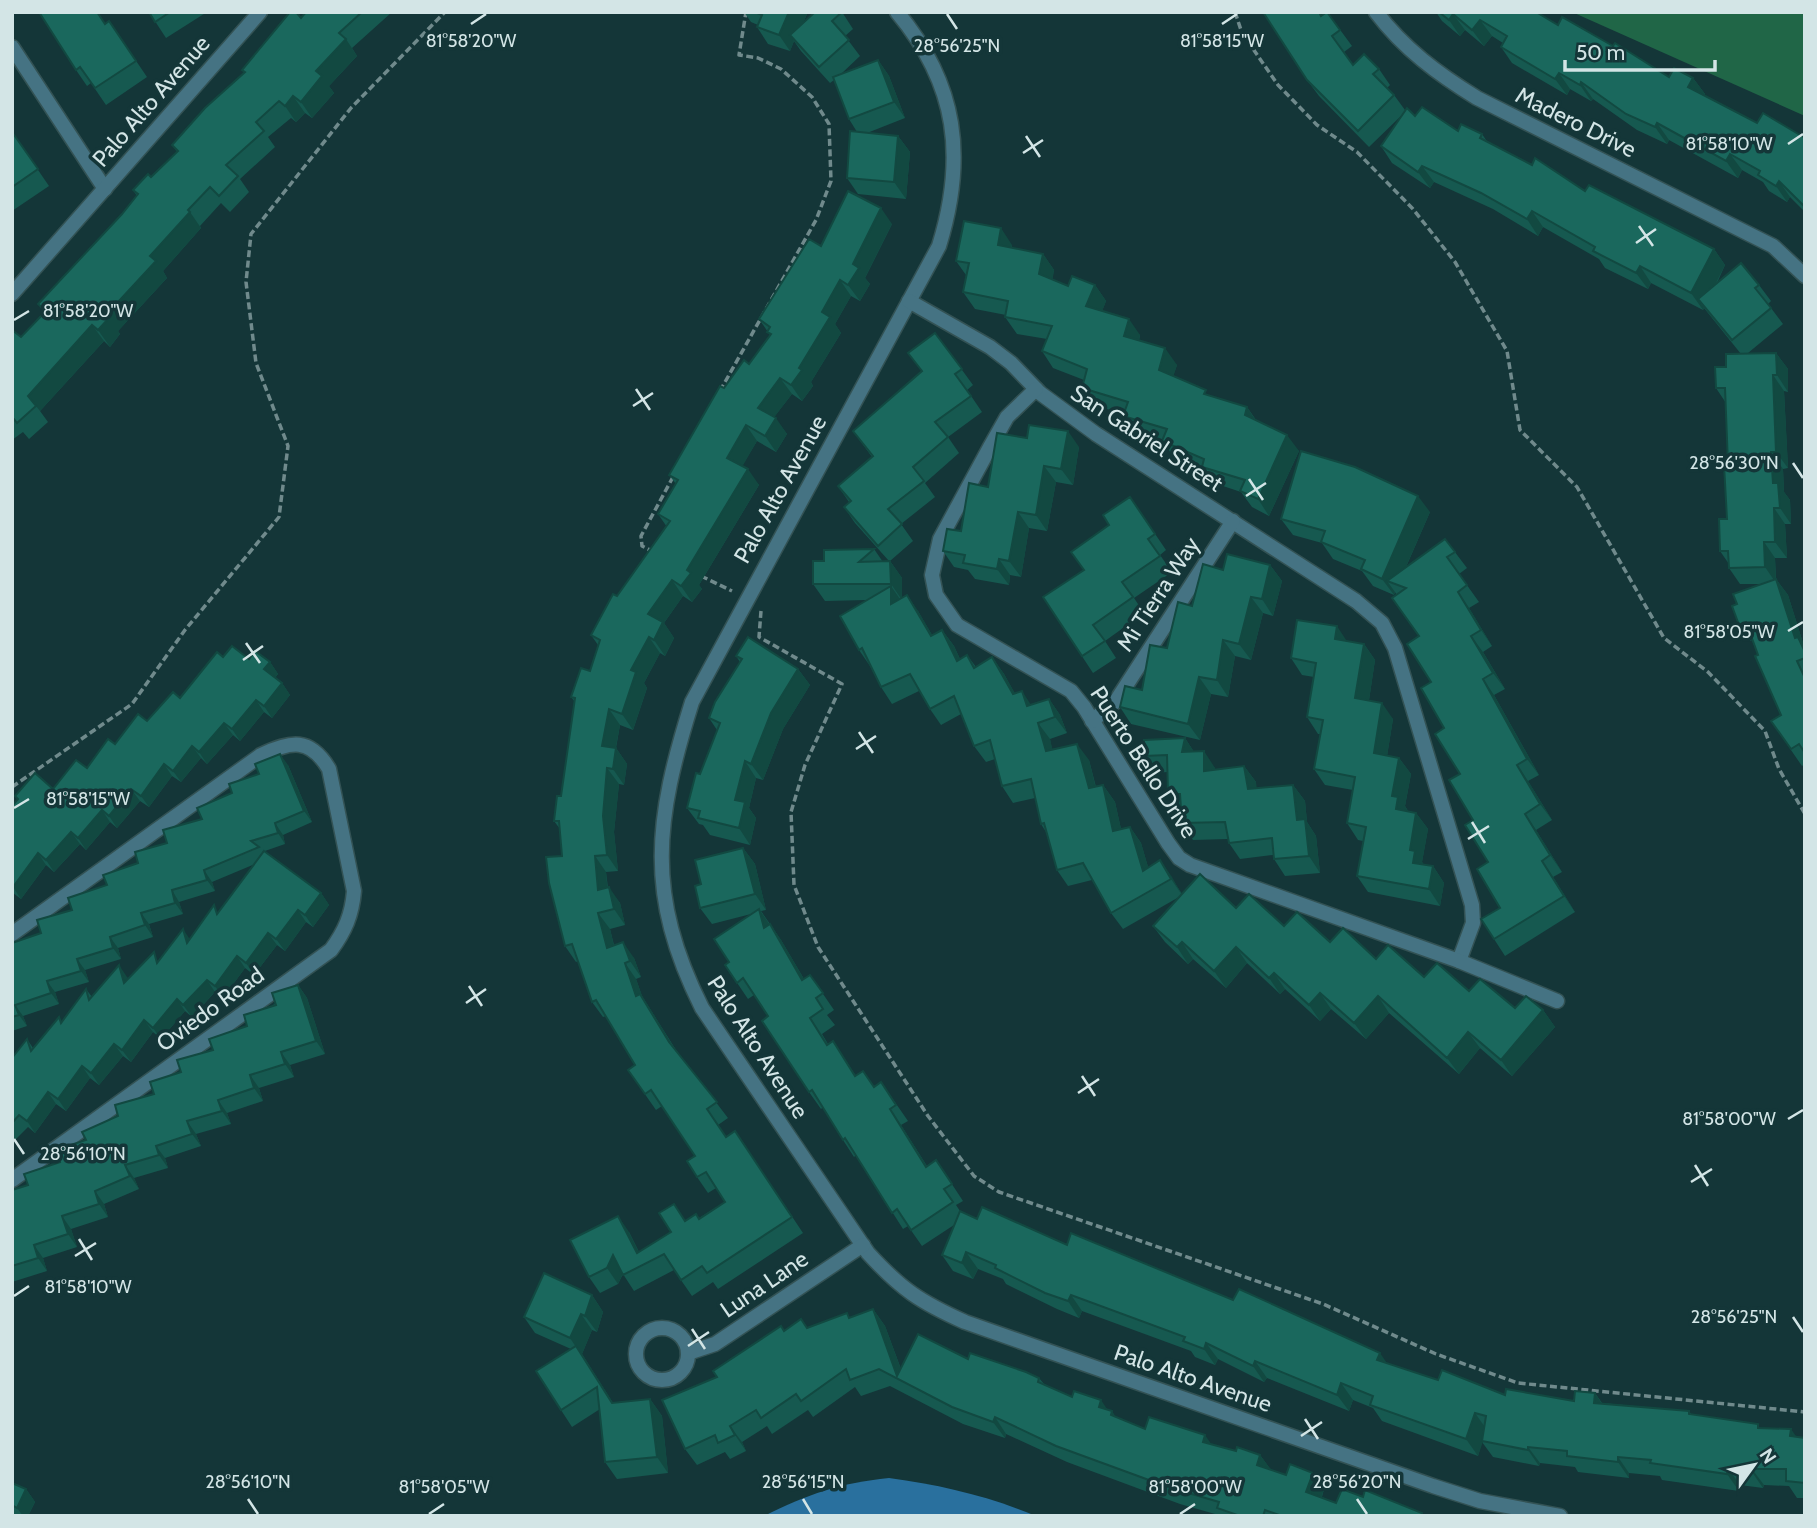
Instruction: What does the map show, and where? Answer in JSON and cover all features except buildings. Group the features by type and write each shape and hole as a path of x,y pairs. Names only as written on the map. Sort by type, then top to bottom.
{"street":[{"name":"Palo Alto Avenue","path":"12,294 260,12"},
{"name":"Palo Alto Avenue","path":"897,12 922,48 938,80 951,118 956,154 948,216 939,246 692,702 679,742 660,839 663,894 671,936 702,1008 863,1245 894,1282 922,1303 965,1322 1480,1501 1560,1516"},
{"name":"Madero Drive","path":"1376,12 1402,43 1437,74 1467,92 1773,246 1805,276"},
{"name":"Palo Alto Avenue","path":"12,47 104,189"},
{"name":"San Gabriel Street","path":"909,301 990,347 1011,363 1035,388 1096,434 1356,601 1382,623 1390,635 1472,905 1473,923 1460,961"},
{"name":"Puerto Bello Drive","path":"1035,388 1007,417 940,540 932,575 936,595 957,625 1071,691 1178,858 1190,865 1460,961 1557,1001"},
{"name":"Mi Tierra Way","path":"1093,722 1116,701 1233,522"},
{"name":"Oviedo Road","path":"12,934 261,755 285,744 301,744 320,754 329,769 354,891 352,910 343,933 331,950 12,1180"},
{"name":"Luna Lane","path":"688,1353 715,1344 863,1245"}],"path":[{"path":"12,787 132,705 185,630 279,517 288,446 256,363 246,282 251,234 351,108 445,12"},
{"path":"719,392 816,220 831,181 829,124 812,97 781,69 758,58 739,55 746,12"},
{"path":"1235,12 1242,33 1279,85 1317,125 1357,152 1413,209 1455,262 1507,351 1520,430 1577,487 1664,638 1708,672 1765,732 1779,769 1805,814"},
{"path":"659,555 642,546 641,536 674,476"},
{"path":"696,573 746,598 761,611 759,637 842,684 805,765 791,812 794,885 818,947 928,1116 974,1177 999,1192 1323,1304 1436,1354 1518,1383 1805,1412"}],"green space":[{"path":"1572,12 1805,12 1805,116"}],"water":[{"path":"889,1478 964,1492 1036,1516 764,1516 795,1501 825,1491"}]}
